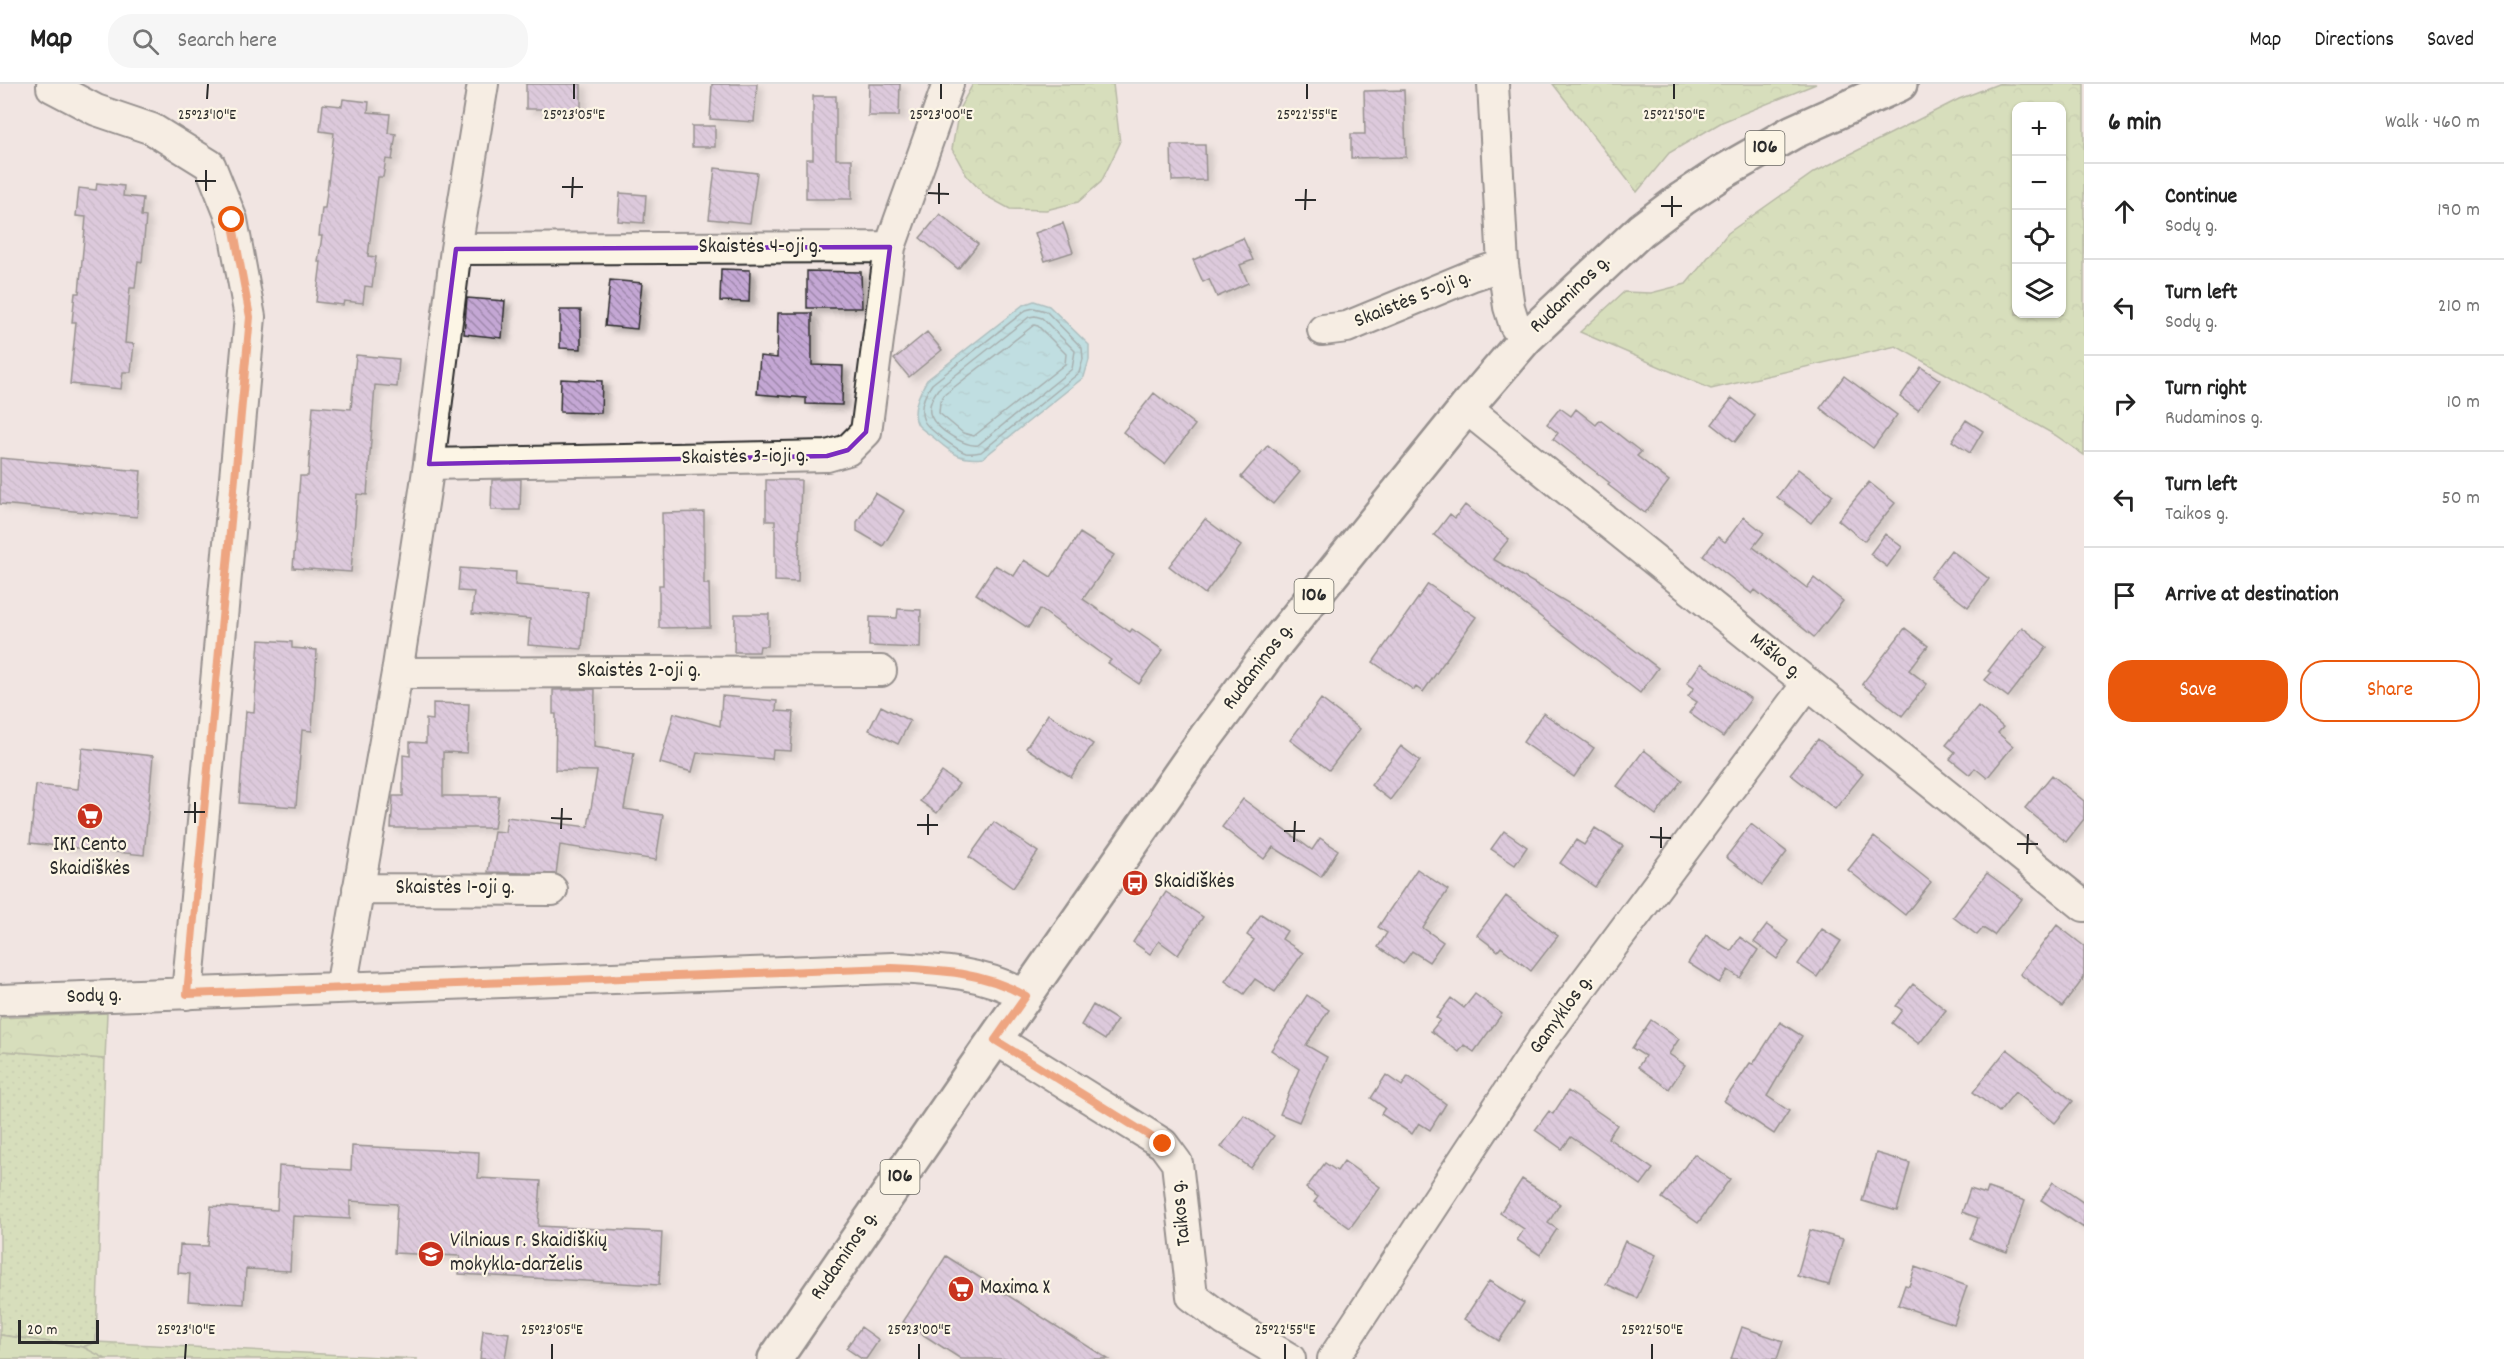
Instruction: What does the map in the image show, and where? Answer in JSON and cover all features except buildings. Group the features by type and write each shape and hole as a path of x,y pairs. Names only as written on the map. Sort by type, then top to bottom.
{"main road":[{"name":"Rudaminos g.","path":"775,1359 1206,737 1277,642 1466,408 1526,338 1641,230 1682,199 1721,173 1793,132 1900,84"}],"street":[{"path":"52,84 52,87 96,110 152,129 210,165 232,220 250,317 187,994"},
{"path":"341,988 398,674 429,464 456,249 483,84"},
{"path":"890,247 948,84"},
{"name":"Skaistės 5-oji g.","path":"1493,84 1503,265 1509,307 1515,326 1526,338"},
{"name":"Skaistės 4-oji g.","path":"456,249 890,247"},
{"name":"Skaistės 3-ioji g.","path":"429,464 827,456 848,450 866,432 890,247"},
{"name":"Skaistės 5-oji g.","path":"1323,330 1347,327 1503,265"},
{"name":"Miško g.","path":"1466,408 2084,906"},
{"name":"Skaistės 2-oji g.","path":"398,674 881,670"},
{"name":"Gamyklos g.","path":"1332,1359 1543,1039 1808,683"},
{"name":"Skaistės 1-oji g.","path":"358,889 552,890"},
{"name":"Sodų g.","path":"0,1000 892,968 949,970 992,980 1026,996"},
{"name":"Taikos g.","path":"995,1040 1163,1144 1177,1163 1192,1296 1224,1320 1290,1359"}],"highlighted area":[{"path":"890,247 866,432 848,450 827,456 429,464 456,249"}],"green space":[{"path":"973,84 1113,84 1120,143 1101,182 1078,202 1046,210 1010,209 986,196 967,176 952,149 959,109"},
{"path":"1553,84 1816,84 1722,122 1669,153 1637,192"},
{"path":"1998,84 2084,84 2084,455 2055,435 1896,346 1711,389 1580,332 1624,292 1651,293 1686,284 1728,233 1813,173 1959,99"},
{"path":"107,1013 105,1059 4,1051 0,1054 0,1018"},
{"path":"3,1051 105,1059 96,1342 83,1347 0,1335 0,1054"},
{"path":"0,1335 83,1347 96,1342 418,1359 0,1359"},
{"path":"0,1335 83,1347 106,1359 0,1359"}],"water":[{"path":"1034,301 1049,306 1089,345 1089,360 1084,377 983,458 961,457 918,425 915,408 922,390 927,380 1023,305"}],"place":[{"name":"IKI Cento Skaidiškės","path":"90,816"},
{"name":"Skaidiškės","path":"1135,883"},
{"name":"Vilniaus r. Skaidiškių mokykla-darželis","path":"431,1254"},
{"name":"Maxima X","path":"961,1289"}],"route":[{"path":"232,220 250,317 187,994 892,968 949,970 992,980 1026,996 995,1040 1163,1144"}]}
